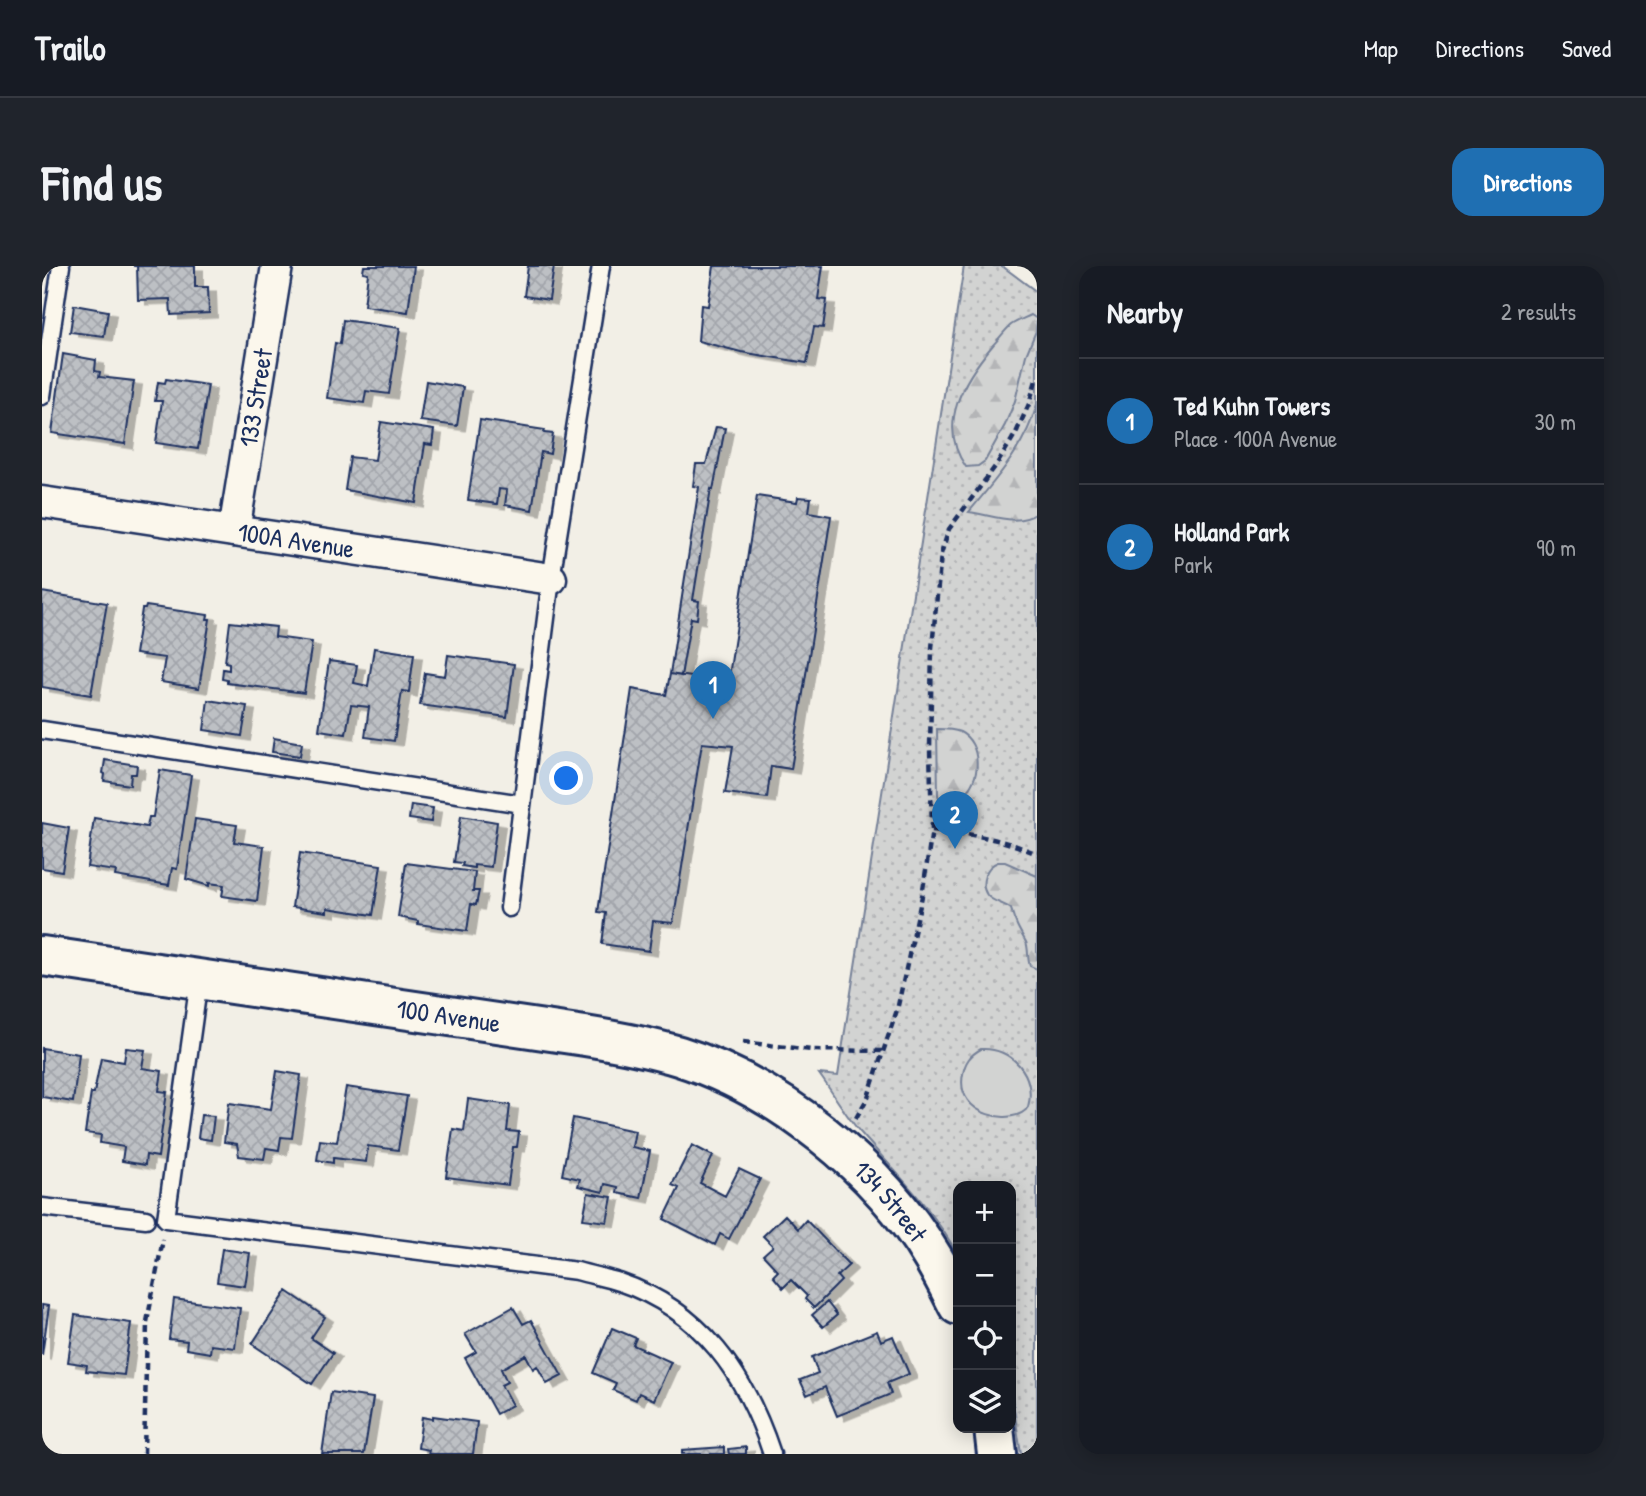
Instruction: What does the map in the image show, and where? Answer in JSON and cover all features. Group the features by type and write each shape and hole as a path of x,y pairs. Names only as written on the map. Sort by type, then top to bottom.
{"street":[{"name":"133 Street","path":"234,531 277,266"},
{"name":"100A Avenue","path":"42,502 551,579"},
{"name":"100 Avenue","path":"42,956 639,1045 725,1074 797,1115 833,1144"},
{"name":"134 Street","path":"833,1144 865,1172 898,1209 933,1256 953,1295"},
{"path":"995,1433 997,1454"}],"lane":[{"path":"42,396 61,266"},
{"path":"509,908 551,579 601,266"},
{"path":"42,730 522,804"},
{"path":"199,978 166,1219 578,1271 621,1283 686,1317 715,1345 746,1391 762,1424 772,1454"},
{"path":"42,1207 146,1219"}],"path":[{"path":"859,1116 885,1051 906,971 932,830 932,648 941,554 949,529 997,464 1016,433 1037,377"},
{"path":"932,830 985,836 1037,855"},
{"path":"743,1042 811,1050 885,1051"},
{"path":"144,1454 147,1322 163,1234"}],"green space":[{"path":"964,266 1002,266 1037,292 1037,1454 1021,1454 1016,1422 1016,1181 953,1181 953,1248 925,1206 860,1132 819,1074 838,1076"},
{"path":"1031,315 1037,319 1036,331 1005,425 985,461 978,466 966,467 957,451 953,435 957,403 972,372 1006,329"},
{"path":"1037,404 1037,513 1013,520 969,512 1018,448"},
{"path":"937,729 960,732 967,737 976,753 976,772 969,789 951,799 940,800 938,795"},
{"path":"998,862 1005,862 1037,876 1037,969 1030,966 1026,942 1011,909 992,899 985,890 985,876 990,867"},
{"path":"981,1049 1002,1053 1011,1058 1025,1074 1030,1095 1028,1107 1021,1113 1000,1117 976,1109 968,1100 963,1089 964,1070 969,1059"}],"building":[{"path":"137,266 195,266 195,287 208,287 209,313 171,315 170,299 138,300"},
{"path":"364,266 414,266 408,312 364,306 368,273 363,272"},
{"path":"528,266 554,266 549,300 524,296"},
{"path":"714,266 823,266 818,299 827,300 823,328 814,327 807,363 741,352 698,341 701,305 708,306"},
{"path":"714,266 823,266 818,299 827,300 823,328 814,327 807,363 741,352 698,341 701,305 708,306"},
{"path":"74,305 108,311 104,336 70,332"},
{"path":"343,320 400,328 389,394 366,391 364,403 327,398 335,343 340,344"},
{"path":"63,354 96,360 95,371 100,372 99,377 134,381 125,444 52,433"},
{"path":"166,379 208,385 198,449 156,443 162,401 155,401 158,382 165,383"},
{"path":"426,381 463,387 457,426 420,421"},
{"path":"480,420 545,430 544,433 553,434 550,454 541,452 532,510 505,505 507,490 499,489 497,504 468,500"},
{"path":"381,422 434,430 432,445 425,444 416,503 345,490 350,457 375,460"},
{"path":"716,427 725,428 713,490 711,489 693,600 699,601 697,619 691,618 681,676 670,674 699,487 693,486 696,464 706,464"},
{"path":"757,496 797,502 798,497 811,498 809,512 831,516 791,769 771,766 767,798 725,793 733,746 702,743 673,923 653,921 649,951 602,944 606,913 598,912 632,689 666,695 670,674 728,682"},
{"path":"757,496 797,502 798,497 811,498 809,512 831,516 791,769 771,766 767,798 725,793 733,746 702,743 673,923 653,921 649,951 602,944 606,913 598,912 632,689 666,695 670,674 728,682"},
{"path":"42,592 107,603 91,695 42,687"},
{"path":"146,606 208,615 207,619 210,619 199,688 161,682 165,658 135,654 142,609"},
{"path":"230,622 276,627 275,637 312,642 304,693 227,683 227,680 222,679 223,669 229,670 229,663 225,662"},
{"path":"374,648 414,654 409,692 402,691 394,741 365,737 369,707 351,705 346,734 319,730 329,661 357,665 354,683 368,686"},
{"path":"448,655 514,664 507,717 420,705 425,673 445,676"},
{"path":"208,700 247,706 242,736 204,730"},
{"path":"274,738 302,743 300,756 272,752"},
{"path":"105,760 137,765 136,774 131,774 130,785 104,781"},
{"path":"160,770 191,775 177,869 172,868 169,885 115,876 116,871 87,867 94,818 147,827 149,817 153,817"},
{"path":"411,805 433,808 431,822 409,819"},
{"path":"461,816 497,822 491,867 474,865 474,868 454,862"},
{"path":"195,819 237,825 234,842 264,846 257,901 222,896 224,885 209,883 209,886 186,879"},
{"path":"42,823 69,828 62,871 42,868"},
{"path":"300,853 381,865 373,915 327,908 327,912 292,907"},
{"path":"406,863 475,872 473,891 479,891 476,905 471,904 467,931 418,924 418,921 398,917"},
{"path":"42,1048 79,1054 73,1102 42,1097"},
{"path":"126,1048 145,1050 142,1068 162,1071 159,1091 167,1092 158,1157 146,1155 145,1165 122,1161 124,1147 100,1143 101,1135 85,1133 91,1093 94,1093 101,1058 124,1062"},
{"path":"277,1071 301,1075 292,1138 281,1137 279,1150 266,1148 264,1159 239,1156 237,1144 224,1142 229,1103 271,1109"},
{"path":"346,1087 407,1096 398,1150 368,1146 366,1162 333,1158 333,1163 317,1160 320,1140 337,1142"},
{"path":"468,1099 510,1105 507,1131 519,1132 517,1147 513,1147 508,1185 446,1177 453,1129 464,1131"},
{"path":"201,1115 214,1116 211,1140 198,1138"},
{"path":"573,1118 635,1131 632,1147 650,1151 641,1198 617,1193 618,1187 605,1184 603,1192 578,1186 580,1179 562,1175"},
{"path":"692,1145 713,1156 700,1183 725,1196 739,1169 760,1179 729,1239 720,1234 715,1245 664,1219 679,1188 672,1185"},
{"path":"588,1193 612,1197 607,1222 583,1219"},
{"path":"785,1215 798,1229 806,1220 849,1265 837,1276 841,1281 814,1308 805,1299 807,1296 791,1280 783,1288 773,1276 778,1271 763,1255 773,1246 763,1236"},
{"path":"222,1249 250,1253 245,1286 217,1282"},
{"path":"287,1291 325,1317 311,1338 333,1353 312,1384 252,1344"},
{"path":"174,1299 240,1308 235,1348 211,1345 210,1353 186,1349 187,1341 169,1339"},
{"path":"827,1302 837,1315 823,1327 812,1315"},
{"path":"42,1305 49,1306 42,1355"},
{"path":"513,1307 523,1324 531,1320 562,1376 547,1384 537,1366 533,1369 526,1355 501,1369 507,1382 501,1385 512,1405 496,1414 465,1358 476,1352 465,1334"},
{"path":"75,1315 131,1323 124,1375 86,1371 87,1365 68,1362"},
{"path":"612,1328 636,1338 633,1345 671,1362 654,1400 639,1393 636,1400 613,1390 616,1383 593,1373"},
{"path":"877,1331 881,1341 893,1336 909,1374 887,1383 891,1394 837,1416 825,1387 807,1395 800,1380 818,1373 812,1357"},
{"path":"331,1392 373,1398 364,1454 322,1454"},
{"path":"433,1416 477,1422 473,1454 428,1454 429,1450 418,1448 422,1417 433,1419"},
{"path":"724,1447 724,1454 682,1454 682,1450"},
{"path":"746,1447 746,1454 729,1454 728,1449"}],"place":[{"name":"Ted Kuhn Towers","path":"713,719"},
{"name":"Holland Park","path":"955,849"}]}
